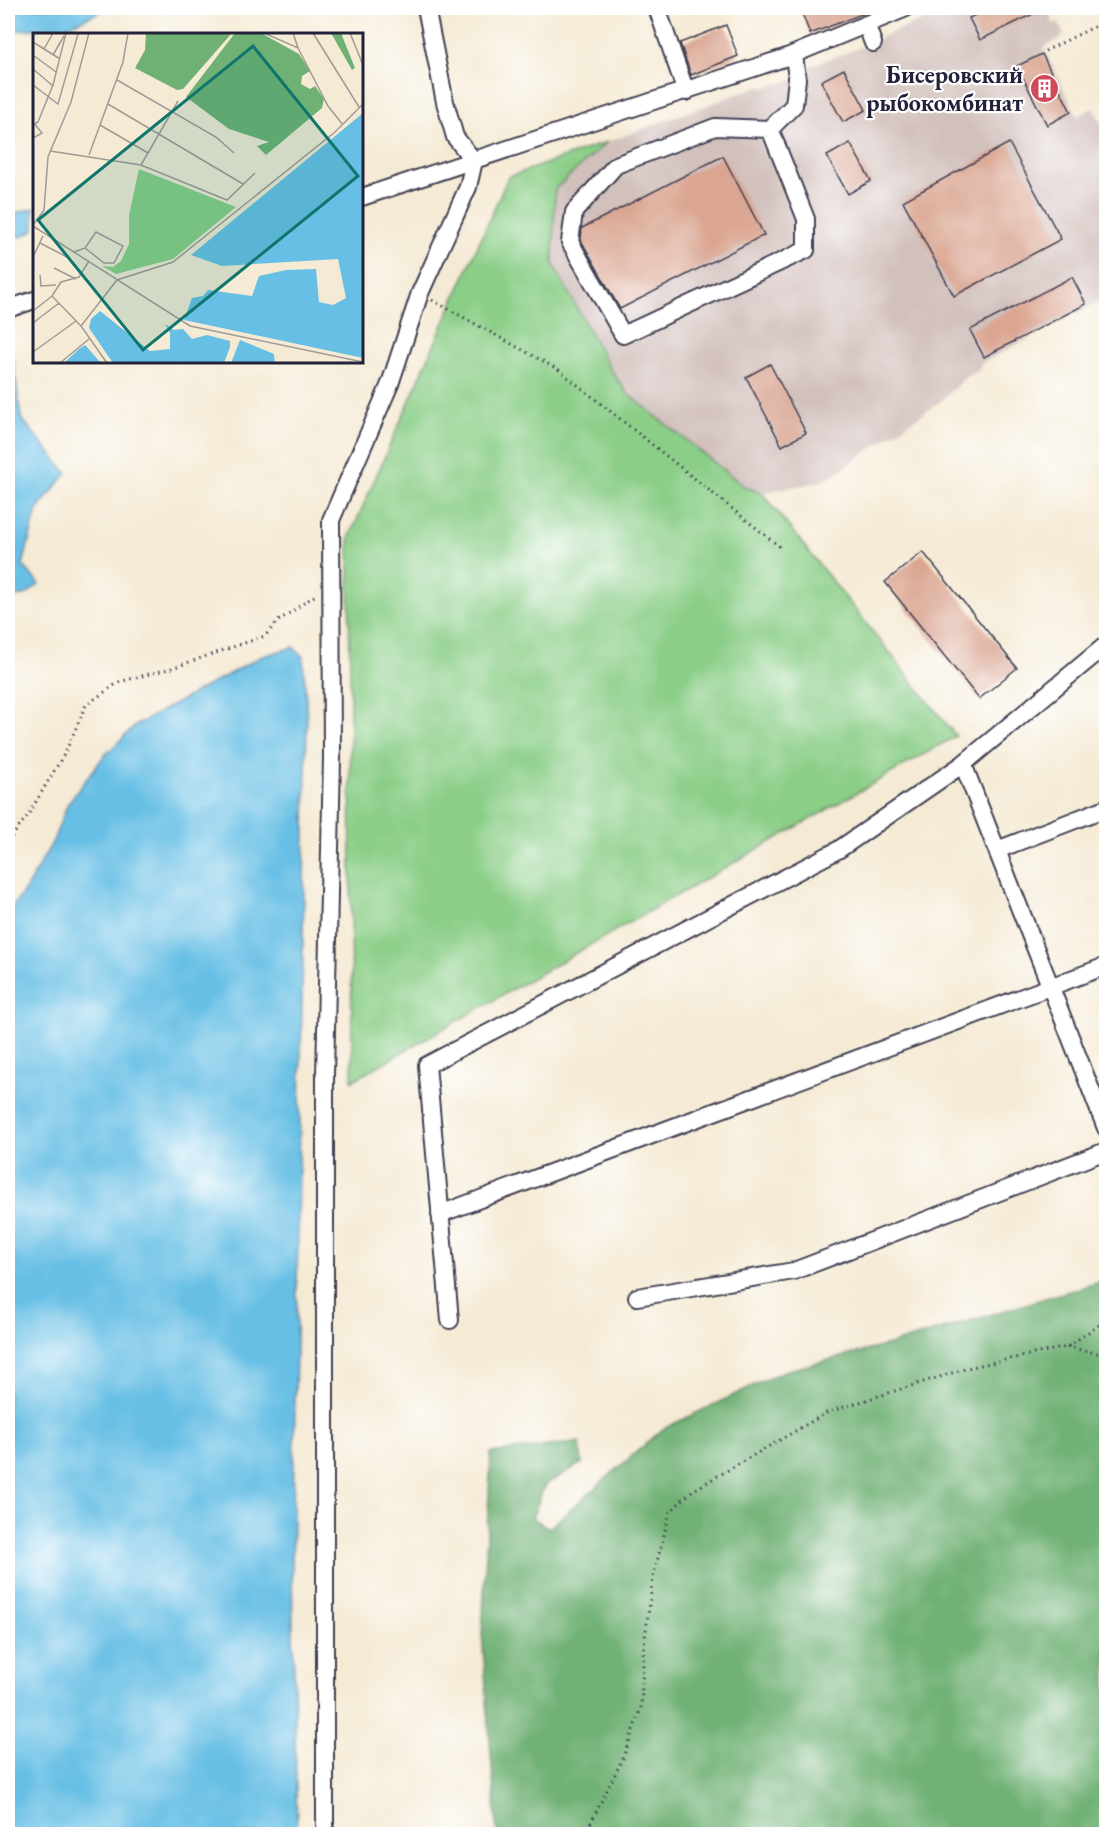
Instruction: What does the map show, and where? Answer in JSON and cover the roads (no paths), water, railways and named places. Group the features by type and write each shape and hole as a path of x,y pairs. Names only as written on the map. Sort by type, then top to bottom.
{"street":[{"path":"426,8 445,102 455,137 474,161"},
{"path":"657,8 687,92"},
{"path":"363,197 794,55 906,8"},
{"path":"866,24 873,43"},
{"path":"770,129 806,219 806,250 623,336 570,242 574,212 616,165 715,127 770,129 794,105 797,79 794,55"},
{"path":"325,1834 325,1075 332,758 331,520 390,384 420,293 468,187 474,161"},
{"path":"8,309 33,300"},
{"path":"450,1320 427,1065 838,850 963,764 1107,645"},
{"path":"963,764 1107,1128"},
{"path":"997,850 1107,808"},
{"path":"441,1214 1107,966"},
{"path":"637,1297 794,1271 1107,1151"}],"water":[{"path":"8,8 109,8 65,27 8,31"},
{"path":"33,208 33,231 21,237 8,233 8,215"},
{"path":"8,349 13,358 21,418 67,473 37,510 23,565 39,584 27,594 8,599"},
{"path":"293,647 303,657 307,715 292,1573 297,1834 8,1834 8,913 25,890 53,841 68,803 104,756 136,725 260,657"}],"place":[{"name":"Бисеровский рыбокомбинат","path":"1044,89"}]}
